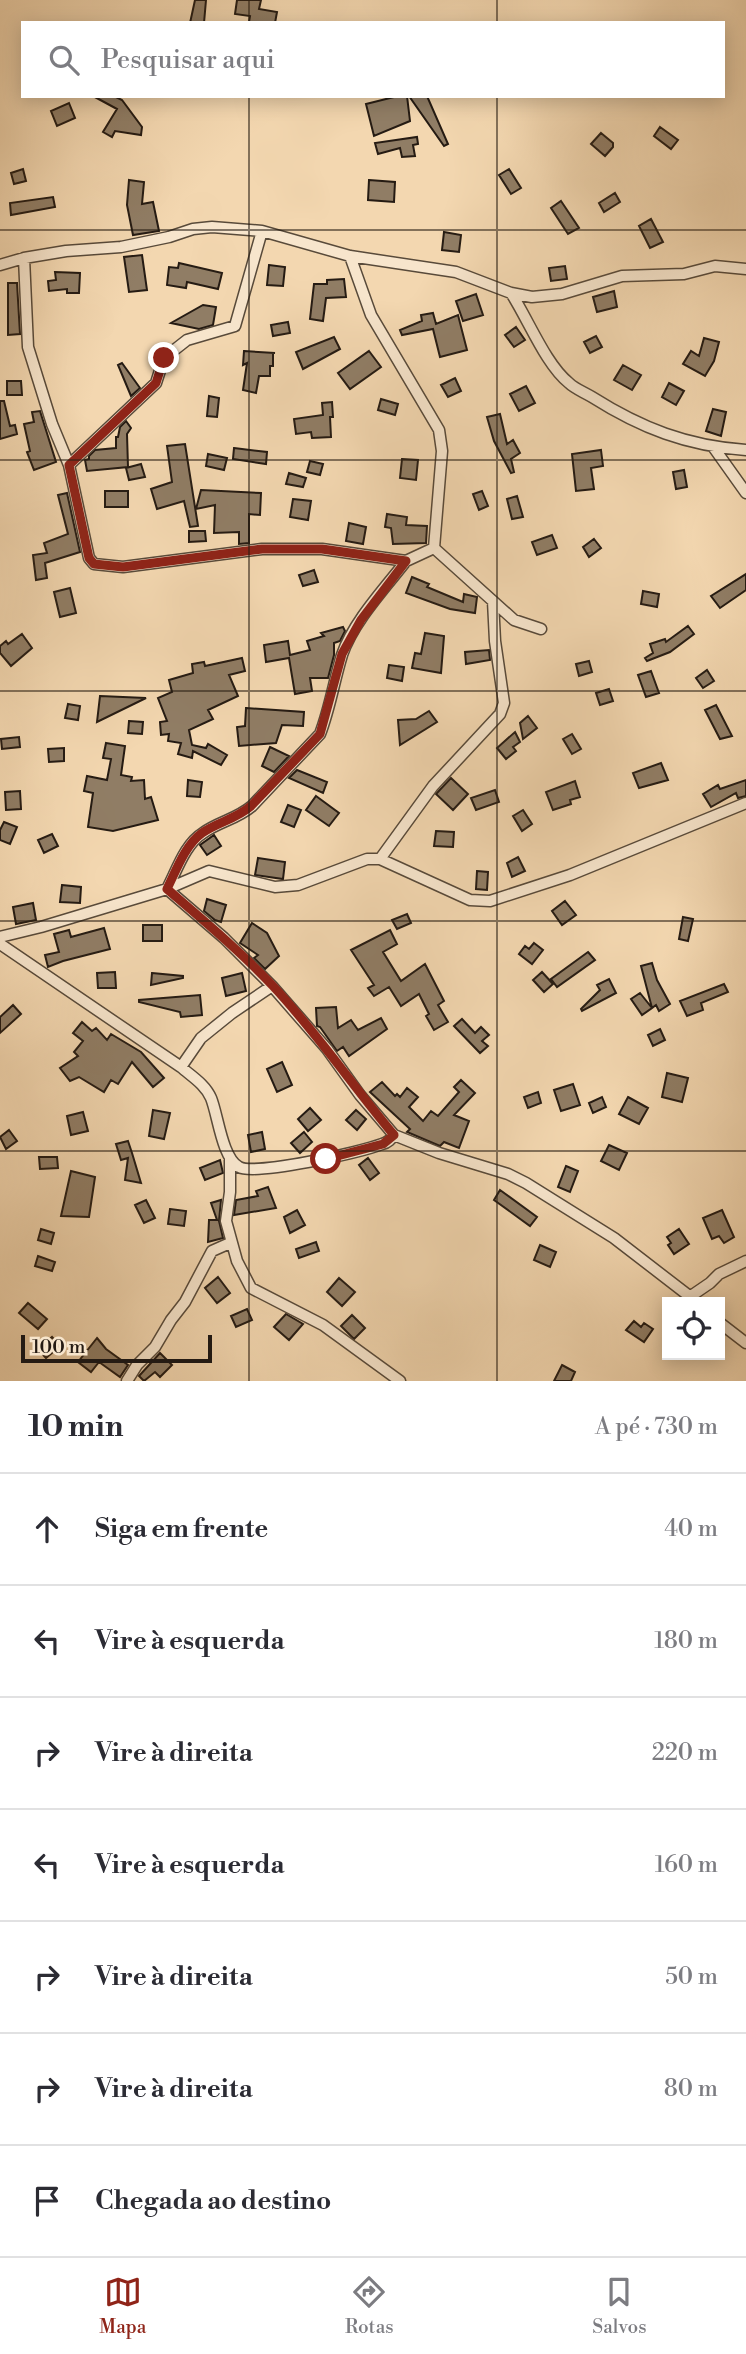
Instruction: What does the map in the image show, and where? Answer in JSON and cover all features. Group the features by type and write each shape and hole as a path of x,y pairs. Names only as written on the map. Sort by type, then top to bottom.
{"street":[{"path":"0,265 66,251 121,247 193,229 212,228 262,231 351,256 456,272 511,293 532,297 552,295 622,276 684,274 715,266 746,269"},
{"path":"69,465 156,383 164,358 187,340 235,326 262,231"},
{"path":"351,256 371,316 439,430 442,451 434,548"},
{"path":"24,258 28,347 52,425 69,465 89,558 94,564 123,567 262,549 322,549 406,561"},
{"path":"511,293 536,333 545,355 568,383 656,432 714,448 746,450"},
{"path":"714,448 746,493"},
{"path":"167,889 192,842 204,832 240,816 320,734 342,654 361,620 406,561 434,548"},
{"path":"434,548 514,620 541,629"},
{"path":"380,859 433,786 500,714 504,703 495,641 493,601"},
{"path":"0,937 167,889 209,872 264,885 287,887 367,859 380,859 470,900 490,901 570,874 746,803"},
{"path":"167,889 272,986 327,1049 360,1095 394,1135 439,1153 508,1174 526,1183 614,1238 691,1297"},
{"path":"0,944 181,1067 202,1085 210,1096 230,1158 230,1192 226,1221 230,1243 247,1282 256,1292 323,1325 400,1381"},
{"path":"181,1067 201,1038 272,986"},
{"path":"230,1158 238,1167 247,1169 314,1161 383,1144 394,1135"},
{"path":"127,1381 137,1365 155,1347 185,1303 212,1251 230,1243"},
{"path":"696,1297 719,1274 746,1261"},
{"path":"725,1327 746,1343"}],"building":[{"path":"195,0 206,0 204,21 190,21"},
{"path":"237,0 261,0 259,9 277,12 275,21 249,21 250,16 235,14"},
{"path":"97,98 122,100 142,127 141,135 115,131 112,137 103,132 117,109"},
{"path":"390,98 407,98 410,121 374,136 366,104"},
{"path":"410,98 428,98 448,144 444,146"},
{"path":"69,103 75,118 57,126 51,111"},
{"path":"660,127 678,140 671,149 654,136"},
{"path":"601,133 613,143 605,156 591,144"},
{"path":"417,137 418,144 413,145 415,156 402,157 400,148 378,154 375,143"},
{"path":"23,169 26,181 14,184 11,173"},
{"path":"509,169 521,188 511,194 499,175"},
{"path":"129,180 144,182 142,204 153,202 159,231 133,235 127,205"},
{"path":"369,180 395,182 394,202 368,200"},
{"path":"615,193 620,202 604,212 599,203"},
{"path":"53,197 55,207 11,215 10,203"},
{"path":"561,201 579,228 568,234 551,208"},
{"path":"651,219 663,242 650,248 639,226"},
{"path":"444,232 461,235 459,252 442,250"},
{"path":"142,255 147,290 129,292 124,257"},
{"path":"179,263 222,273 218,289 187,282 186,288 167,285 169,267 178,268"},
{"path":"269,265 285,267 283,286 267,285"},
{"path":"565,266 567,279 551,281 549,268"},
{"path":"55,272 80,273 79,293 67,293 67,289 49,291 48,281 56,280"},
{"path":"344,279 346,297 326,298 323,321 310,319 314,284 327,284 327,280"},
{"path":"8,283 17,283 20,334 8,335"},
{"path":"614,291 617,307 597,312 593,297"},
{"path":"476,294 483,315 463,321 456,301"},
{"path":"203,305 216,307 213,325 199,329 171,323"},
{"path":"433,313 436,324 458,315 467,350 440,357 433,329 402,335 400,330 422,321 421,315"},
{"path":"288,322 290,333 273,336 271,325"},
{"path":"516,327 525,340 514,347 505,335"},
{"path":"596,336 602,347 590,353 584,342"},
{"path":"334,337 340,349 303,369 296,352"},
{"path":"704,338 719,342 714,361 705,376 683,364 691,351 699,356"},
{"path":"244,351 275,353 273,366 270,366 270,376 259,376 256,393 243,390 247,363 243,365"},
{"path":"369,351 381,367 350,389 338,373"},
{"path":"122,363 140,388 131,396 118,365"},
{"path":"623,365 641,375 632,390 614,380"},
{"path":"455,378 461,391 448,397 441,385"},
{"path":"7,381 21,381 22,395 7,395"},
{"path":"669,383 684,391 676,405 662,397"},
{"path":"526,386 535,403 519,411 510,394"},
{"path":"209,396 219,398 217,417 207,416"},
{"path":"381,399 398,404 395,415 378,410"},
{"path":"0,401 4,401 10,426 15,425 17,434 0,439"},
{"path":"332,402 331,437 312,438 311,432 296,434 294,419 323,415 322,403"},
{"path":"713,409 726,412 721,436 706,431"},
{"path":"40,411 56,462 34,470 27,452 30,451 24,424 34,422 32,412"},
{"path":"500,414 507,444 513,440 520,453 511,459 514,472 511,473 494,441 487,417"},
{"path":"126,421 131,428 127,434 128,467 87,471 85,460 89,459 95,450 116,448 116,437"},
{"path":"185,444 198,526 190,527 184,501 157,509 151,489 172,482 167,446"},
{"path":"234,448 267,452 266,464 233,459"},
{"path":"601,450 603,466 591,468 594,489 576,491 572,454"},
{"path":"208,454 227,458 224,470 206,466"},
{"path":"402,459 418,460 416,480 400,478"},
{"path":"310,461 323,464 320,475 307,472"},
{"path":"141,464 145,477 129,480 126,468"},
{"path":"684,470 687,487 676,489 673,472"},
{"path":"289,473 306,478 303,487 286,484"},
{"path":"201,490 261,493 260,515 249,514 249,543 239,544 239,532 214,533 215,505 196,509"},
{"path":"105,491 128,491 128,507 105,507"},
{"path":"482,491 488,506 479,510 473,494"},
{"path":"67,493 80,552 45,563 47,578 36,580 33,555 47,553 44,543 68,534 58,495"},
{"path":"517,496 523,517 512,519 507,499"},
{"path":"293,499 311,501 308,520 290,517"},
{"path":"387,514 407,517 406,525 427,526 426,543 393,544 391,528 385,527"},
{"path":"349,523 366,527 363,544 346,541"},
{"path":"189,531 205,531 206,541 189,542"},
{"path":"552,535 557,548 537,555 532,542"},
{"path":"594,539 601,548 589,557 583,547"},
{"path":"314,570 318,582 303,586 299,575"},
{"path":"746,574 746,590 720,608 711,596"},
{"path":"412,577 429,584 427,587 463,602 464,594 477,597 475,613 450,609 406,593"},
{"path":"70,588 76,613 60,617 54,592"},
{"path":"643,591 659,594 657,607 641,604"},
{"path":"688,626 694,634 670,652 647,661 645,658 653,653 650,644 665,639 666,642"},
{"path":"343,627 345,631 340,641 334,643 328,678 310,678 312,691 295,694 289,658 266,662 264,645 288,641 290,655 310,650 307,641 324,636 321,633"},
{"path":"425,633 444,636 441,673 412,668 415,653 421,654"},
{"path":"22,634 32,648 11,666 0,653 0,646"},
{"path":"489,650 490,660 466,664 465,652"},
{"path":"242,658 245,671 229,675 238,696 208,710 213,719 189,730 192,745 206,748 208,744 227,755 221,765 193,751 192,758 178,754 181,743 168,741 169,734 161,735 160,722 167,721 158,698 172,692 169,680 193,673 192,664 204,662 205,666"},
{"path":"589,661 592,672 579,676 576,664"},
{"path":"389,665 404,667 402,681 387,678"},
{"path":"707,670 714,681 703,688 696,678"},
{"path":"651,671 659,693 646,697 638,675"},
{"path":"609,689 613,701 600,705 596,693"},
{"path":"100,696 146,698 97,722"},
{"path":"68,704 80,706 78,720 65,718"},
{"path":"716,705 732,736 720,739 705,710"},
{"path":"246,708 304,712 303,726 282,725 276,743 239,746 237,727 245,726"},
{"path":"429,711 437,722 400,745 398,720 416,719"},
{"path":"528,716 537,728 523,739 520,723"},
{"path":"129,721 143,722 142,734 128,733"},
{"path":"515,732 520,742 513,747 516,751 506,759 497,748"},
{"path":"572,734 581,749 572,754 563,739"},
{"path":"19,737 20,747 2,749 1,739"},
{"path":"106,743 125,746 121,775 132,777 131,781 144,780 145,799 151,797 158,820 113,831 88,827 93,793 84,791 87,776 107,780 111,759 103,758"},
{"path":"270,747 289,756 274,772 262,766"},
{"path":"64,748 64,761 49,762 48,749"},
{"path":"661,763 668,780 639,788 633,773"},
{"path":"297,770 327,782 323,793 289,778"},
{"path":"451,778 468,794 453,810 436,794"},
{"path":"188,780 202,782 200,797 187,796"},
{"path":"746,780 746,796 738,798 736,793 711,807 703,794 718,785 720,789"},
{"path":"575,781 580,797 570,800 571,804 553,810 546,792"},
{"path":"495,790 499,802 476,810 471,798"},
{"path":"20,791 21,809 6,810 5,792"},
{"path":"316,796 339,813 329,826 306,810"},
{"path":"288,805 301,810 294,827 281,822"},
{"path":"523,810 532,824 522,831 513,816"},
{"path":"4,822 17,827 10,844 0,840 0,830"},
{"path":"436,831 454,832 453,847 434,846"},
{"path":"52,834 58,846 44,853 38,840"},
{"path":"214,835 221,846 207,855 200,845"},
{"path":"518,857 525,871 512,877 507,863"},
{"path":"258,858 285,862 283,879 255,875"},
{"path":"477,871 488,872 487,890 476,889"},
{"path":"62,885 81,887 80,903 60,902"},
{"path":"207,899 226,905 221,922 204,911"},
{"path":"565,901 576,915 562,925 552,911"},
{"path":"33,903 36,920 16,924 13,907"},
{"path":"407,914 411,923 397,929 392,920"},
{"path":"683,917 693,919 688,941 679,939"},
{"path":"252,923 267,933 279,956 265,969 254,958 258,955 240,943"},
{"path":"143,925 162,925 162,941 143,941"},
{"path":"104,928 110,949 48,967 45,955 59,952 54,934 69,930 71,937"},
{"path":"390,930 397,944 383,952 401,981 425,964 444,1001 438,1005 448,1022 434,1030 419,994 401,1006 389,987 374,996 368,988 374,985 351,950"},
{"path":"534,943 543,950 532,964 519,954 525,946 529,949"},
{"path":"588,952 595,960 557,987 551,979"},
{"path":"652,963 657,980 670,1004 659,1011 656,1005 652,1008 641,966"},
{"path":"115,972 116,988 98,988 97,973"},
{"path":"542,972 553,984 544,992 533,980"},
{"path":"152,973 183,976 183,978 151,985"},
{"path":"242,973 246,991 226,996 222,978"},
{"path":"609,979 616,993 582,1011 600,990 597,985"},
{"path":"724,984 728,992 701,1003 703,1010 687,1016 680,1001"},
{"path":"640,993 652,1008 642,1015 631,999"},
{"path":"200,995 202,1015 181,1017 180,1012 139,1002 139,1000"},
{"path":"13,1005 21,1014 0,1033 0,1017"},
{"path":"336,1007 338,1028 351,1020 358,1030 381,1018 387,1029 349,1056 343,1047 337,1051 317,1026 316,1008"},
{"path":"462,1019 475,1033 481,1027 489,1035 482,1041 488,1046 480,1053 454,1026"},
{"path":"82,1022 92,1031 96,1028 107,1040 111,1034 141,1052 164,1078 153,1087 132,1062 118,1084 111,1080 104,1092 79,1077 70,1081 60,1068 78,1056 74,1052 83,1041 73,1033"},
{"path":"660,1029 665,1040 653,1046 648,1035"},
{"path":"282,1062 292,1085 277,1092 267,1069"},
{"path":"667,1073 688,1078 682,1102 662,1097"},
{"path":"461,1080 475,1093 454,1115 469,1121 459,1148 444,1142 440,1146 407,1132 410,1129 370,1092 382,1082 395,1096 397,1094 400,1097 407,1088 418,1097 409,1107 423,1121 431,1111 438,1116 459,1092 454,1087"},
{"path":"573,1084 580,1105 561,1111 554,1090"},
{"path":"538,1092 541,1103 528,1108 524,1097"},
{"path":"602,1097 606,1107 593,1113 589,1103"},
{"path":"628,1097 648,1108 639,1124 619,1114"},
{"path":"310,1108 321,1120 308,1131 298,1119"},
{"path":"153,1110 170,1113 164,1139 149,1136"},
{"path":"356,1110 366,1119 357,1130 346,1120"},
{"path":"83,1112 88,1131 71,1135 67,1116"},
{"path":"9,1130 17,1141 6,1149 0,1137"},
{"path":"262,1132 265,1149 251,1152 248,1135"},
{"path":"304,1132 312,1142 300,1153 291,1143"},
{"path":"128,1141 141,1183 125,1180 128,1158 121,1160 116,1144"},
{"path":"609,1145 627,1153 619,1170 601,1161"},
{"path":"39,1157 57,1157 58,1168 40,1169"},
{"path":"368,1158 379,1173 370,1180 359,1165"},
{"path":"220,1160 223,1173 205,1180 200,1168"},
{"path":"566,1166 578,1171 570,1192 558,1187"},
{"path":"71,1171 95,1177 89,1217 61,1216"},
{"path":"268,1187 276,1208 234,1215 236,1200 258,1196 256,1191"},
{"path":"500,1190 537,1217 530,1226 494,1200"},
{"path":"146,1200 155,1218 144,1223 135,1205"},
{"path":"221,1200 219,1221 223,1238 208,1242 209,1220 217,1220 211,1203"},
{"path":"170,1209 186,1211 184,1226 168,1224"},
{"path":"297,1210 305,1225 290,1233 284,1217"},
{"path":"722,1210 734,1237 724,1243 719,1236 712,1239 703,1218"},
{"path":"41,1229 54,1233 51,1244 38,1240"},
{"path":"679,1229 689,1244 674,1254 668,1245 671,1243 667,1237"},
{"path":"316,1242 319,1251 299,1258 296,1249"},
{"path":"540,1245 556,1252 550,1267 534,1260"},
{"path":"38,1256 55,1262 52,1271 35,1266"},
{"path":"218,1277 230,1293 217,1303 205,1288"},
{"path":"339,1278 355,1292 342,1306 327,1292"},
{"path":"28,1303 47,1319 38,1329 19,1313"},
{"path":"247,1309 252,1320 236,1327 231,1316"},
{"path":"286,1314 303,1324 289,1340 274,1327"},
{"path":"352,1315 365,1328 354,1339 341,1326"},
{"path":"634,1321 641,1327 644,1323 653,1329 644,1342 626,1330"},
{"path":"52,1337 60,1346 46,1358 38,1349"},
{"path":"97,1338 106,1349 128,1365 120,1377 99,1362 91,1372 78,1362"},
{"path":"160,1353 172,1365 160,1377 155,1372 144,1381 139,1376"},
{"path":"562,1365 575,1372 571,1381 554,1381"}],"route":[{"path":"164,358 156,383 69,465 89,558 94,564 123,567 262,549 322,549 406,561 373,602 342,654 320,734 240,816 204,832 192,842 167,889 272,986 327,1049 360,1095 394,1135 383,1144 326,1159"}]}
